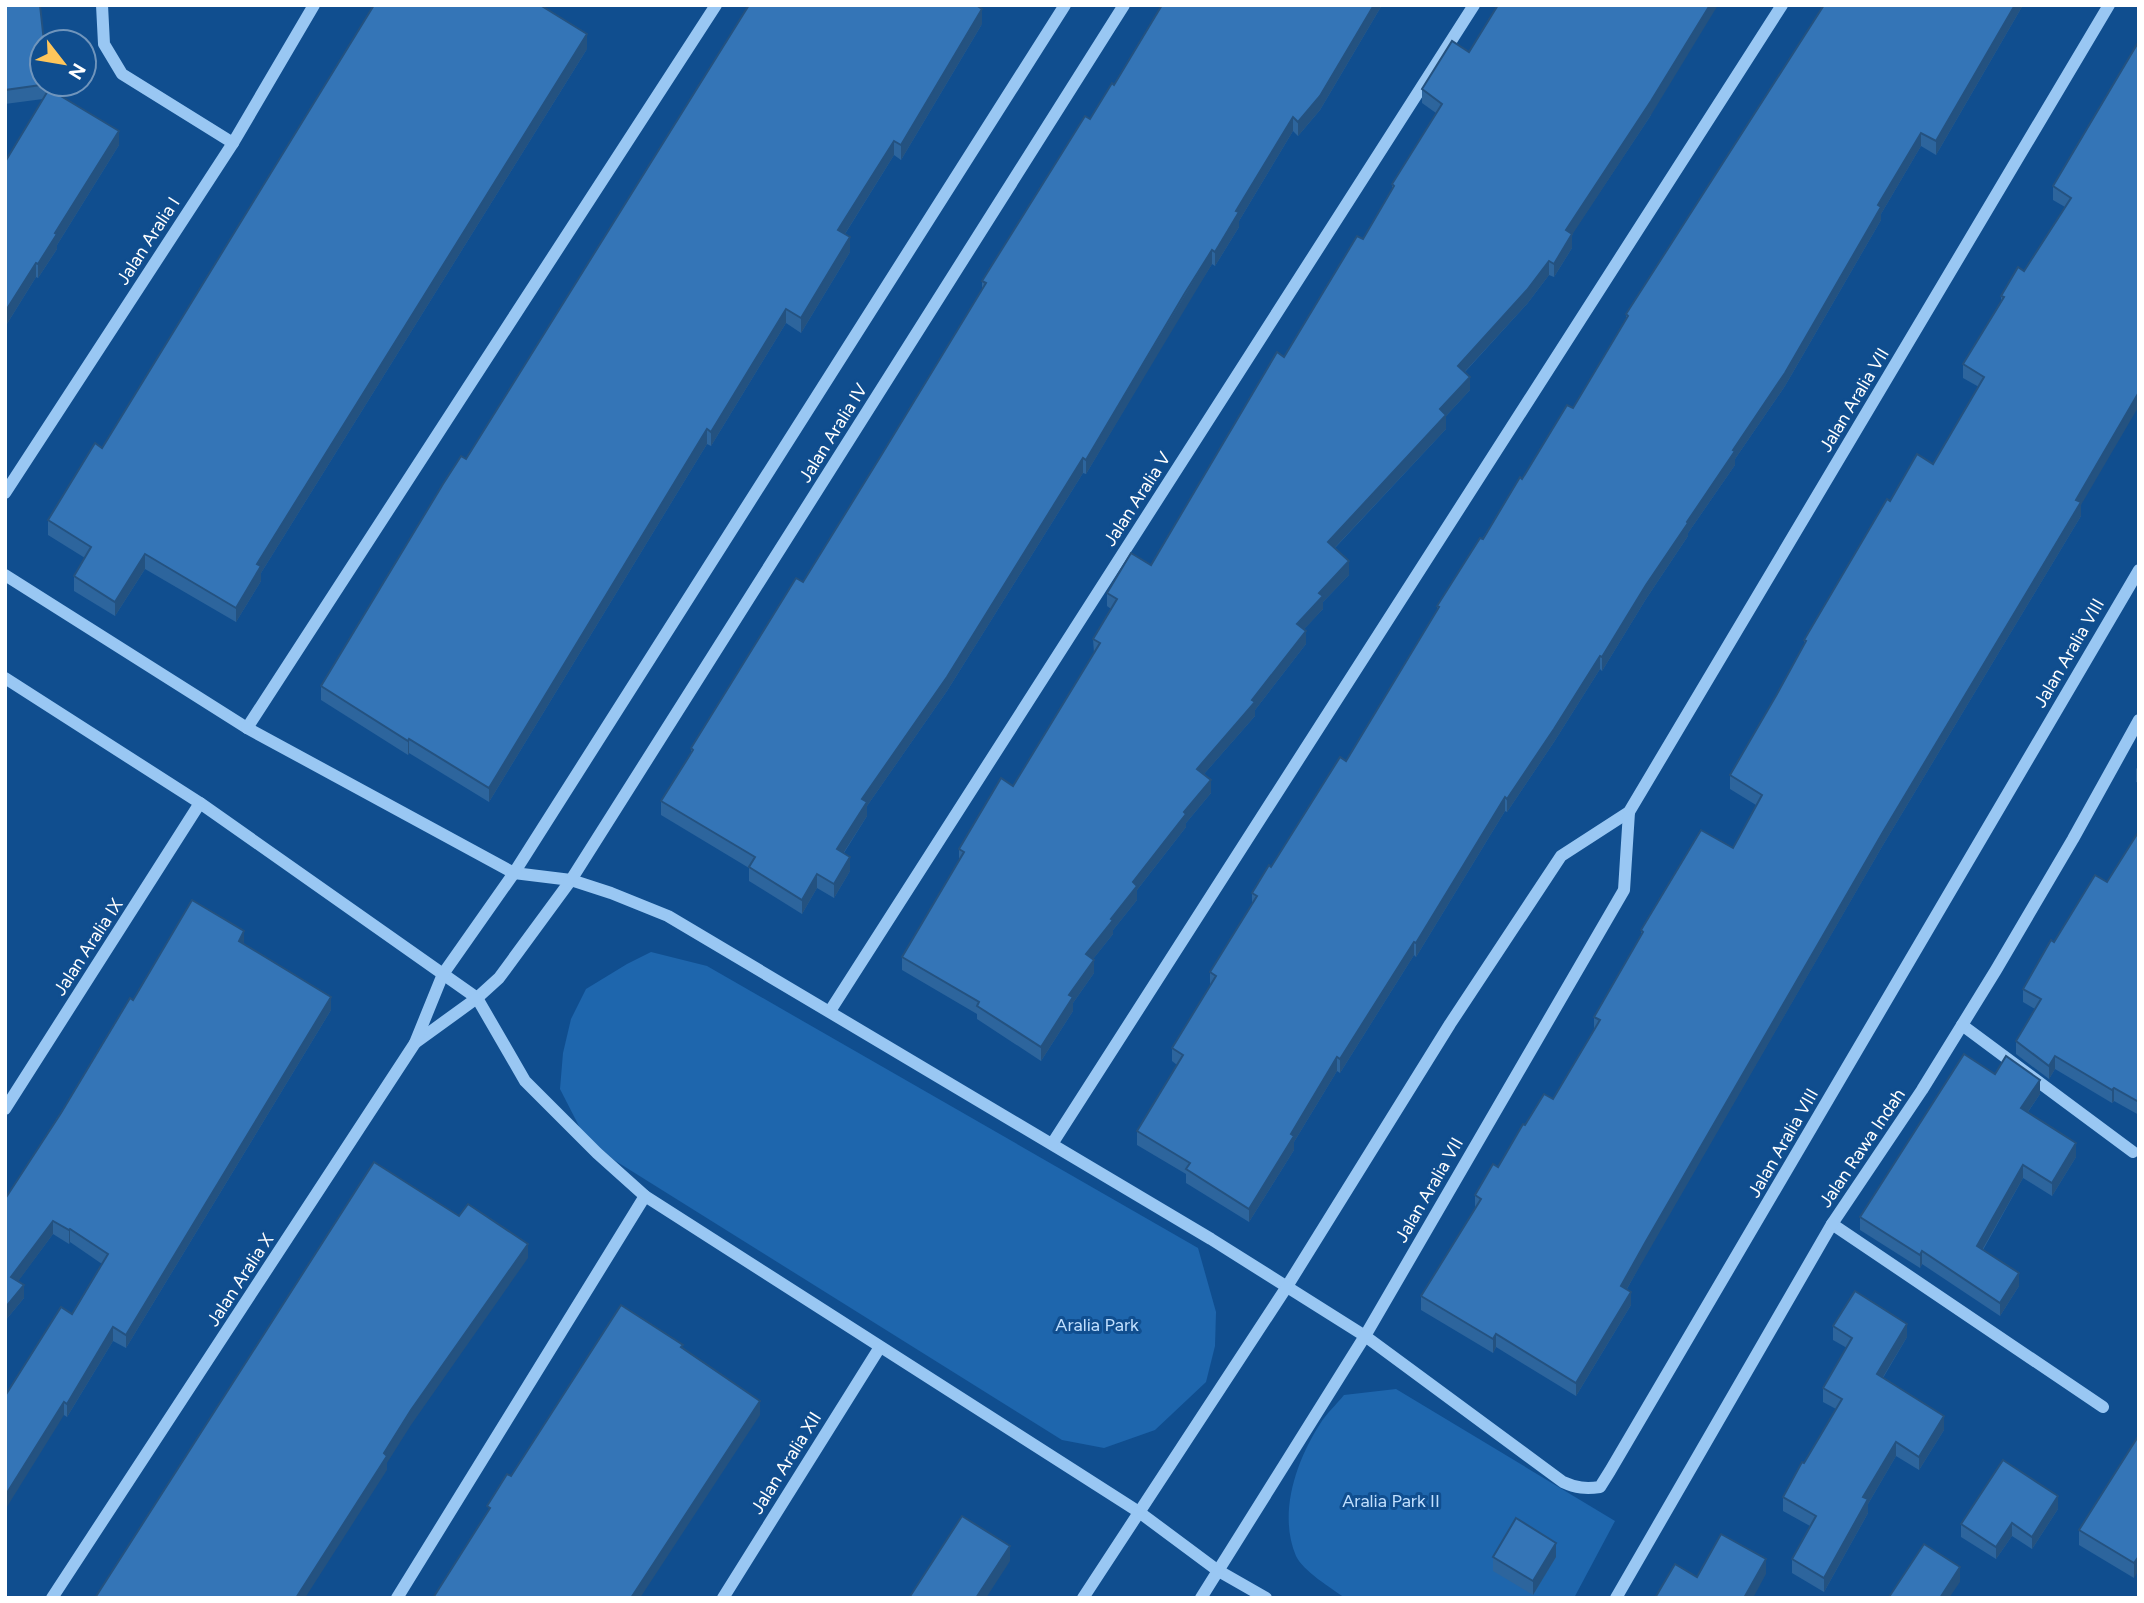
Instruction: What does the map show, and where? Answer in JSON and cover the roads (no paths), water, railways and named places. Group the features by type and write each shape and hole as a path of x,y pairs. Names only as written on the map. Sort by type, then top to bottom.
{"street":[{"path":"102,5 104,44 122,74 233,143"},
{"name":"Jalan Aralia I","path":"5,493 233,143 314,5"},
{"path":"247,728 716,5"},
{"name":"Jalan Aralia X","path":"52,1598 415,1043 443,974 514,873 1065,5"},
{"name":"Jalan Aralia IV","path":"415,1043 477,998 499,978 571,880 1124,5"},
{"name":"Jalan Aralia V","path":"830,1011 1475,5"},
{"path":"1052,1144 1782,5"},
{"name":"Jalan Aralia VII","path":"1083,1598 1286,1288 1450,1024 1561,856 1629,813 2109,5"},
{"name":"Jalan Aralia VIII","path":"1365,1336 1563,1482 1577,1488 1600,1487 2139,570"},
{"path":"5,575 247,728 514,873 571,880 668,916 1211,1239 1365,1336"},
{"path":"5,678 200,803 477,998 525,1081 597,1153 645,1196 1139,1513 1217,1570 1266,1598"},
{"name":"Jalan Rawa Indah","path":"1616,1598 1832,1223 1922,1090 1996,970 2139,720"},
{"name":"Jalan Aralia IX","path":"5,1108 200,803"},
{"name":"Jalan Aralia VII","path":"1201,1598 1365,1336 1624,890 1629,813"},
{"path":"1962,1025 2133,1152"},
{"path":"397,1598 645,1196"},
{"path":"1832,1223 2103,1407"},
{"name":"Jalan Aralia XII","path":"723,1598 880,1348"}],"park label":[{"name":"Aralia Park","path":"1097,1325"},
{"name":"Aralia Park II","path":"1391,1501"}]}
